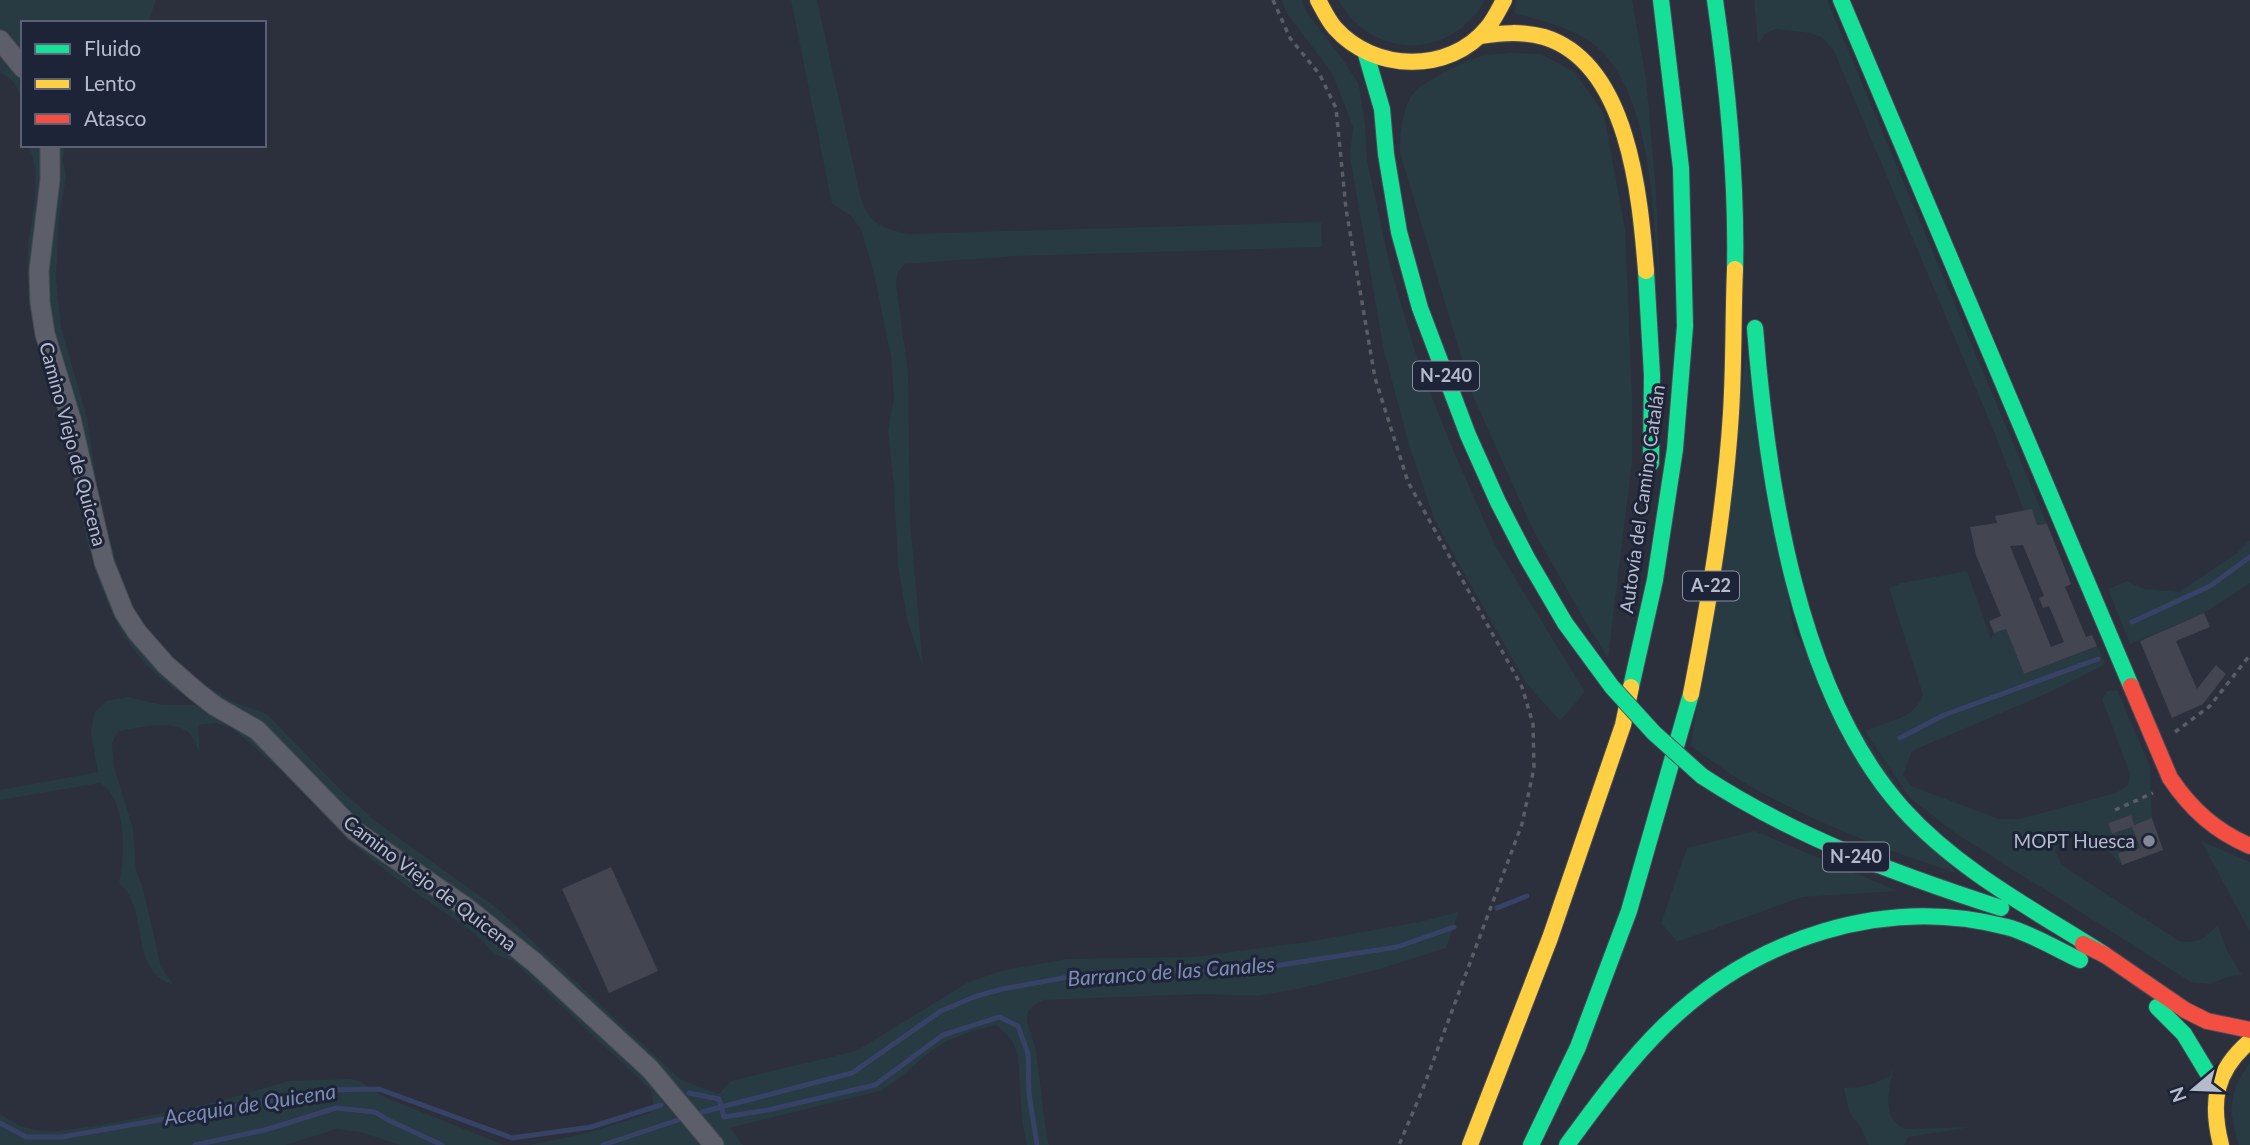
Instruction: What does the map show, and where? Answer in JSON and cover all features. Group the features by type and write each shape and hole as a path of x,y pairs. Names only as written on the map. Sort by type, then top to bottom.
{"main road":[{"path":"1318,0 1324,15 1342,37 1366,54 1390,62 1404,75"},
{"path":"1382,109 1404,75 1461,50 1480,36 1493,21 1503,0"},
{"name":"Autovía del Camino Catalán","path":"1471,1145 1550,938 1623,725 1655,580 1675,449 1685,326 1681,168 1661,0"},
{"path":"1841,0 2170,778 2191,807 2208,823 2220,832 2250,846"},
{"path":"1717,7 1734,95 1751,265"},
{"name":"A-22","path":"1531,1145 1578,1047 1629,911 1689,704 1710,595 1724,495 1734,355 1734,179 1728,92 1717,7"},
{"path":"1480,36 1524,32 1558,41 1576,52 1597,74 1616,105 1627,141 1640,216 1648,315 1653,433 1651,475"},
{"name":"N-240","path":"1366,54 1382,109 1386,154 1399,232 1420,308 1468,435 1527,558 1565,623 1620,696 1654,733 1702,776 1763,816 1839,851 2020,914 2185,1010 2207,1021 2250,1030"},
{"path":"1754,306 1760,393 1778,519 1789,568 1834,698 1852,736 1883,785 1906,812 1942,846 2104,963"},
{"path":"1623,725 1646,558 1648,516"},
{"path":"1567,1145 1632,1060 1667,1023 1750,959 1795,938 1882,917 1966,918 2010,928 2104,963"},
{"name":"N-240","path":"2104,963 2174,1020 2192,1042 2216,1087"},
{"path":"2221,1145 2216,1129 2216,1087 2230,1062 2250,1041"}],"street":[{"path":"0,40 21,66"},
{"name":"Camino Viejo de Quicena","path":"50,147 50,180 39,271 45,334 71,419 104,562 113,589 130,622 166,664 197,692 215,706 257,730 355,831 467,908 534,962 650,1069 714,1145"}],"path":[{"path":"1273,0 1290,38 1320,75 1336,108 1346,209 1375,378 1408,482 1522,687 1533,724 1535,768 1522,824 1422,1091 1399,1145"},
{"path":"2157,746 2210,706 2250,655"},
{"path":"2115,810 2159,790 2170,778"}],"shaded area":[{"path":"0,0 156,0 149,21 21,21 21,100 10,78 0,73"},
{"path":"791,0 817,0 861,199 869,215 885,227 909,234 1321,222 1322,247 1017,256 905,264 897,273 896,285 908,372 910,520 923,667 907,619 898,565 888,430 894,398 891,356 873,270 861,229 851,216 832,204"},
{"path":"1282,0 1301,0 1308,14 1359,85 1367,160 1390,266 1419,365 1495,545 1585,692 1560,721 1526,683 1435,521 1409,445 1384,351 1350,157 1353,127 1332,73 1286,12"},
{"path":"1338,0 1485,0 1470,20 1452,34 1433,43 1412,45 1390,42 1371,34 1353,20"},
{"path":"1517,0 1632,0 1646,78 1656,192 1660,293 1647,163 1630,98 1616,70 1598,48 1569,30 1514,13"},
{"path":"1754,0 1827,0 2047,524 2037,525 2032,510 2024,510 1990,422 1834,51 1822,37 1775,29 1764,35 1758,45"},
{"path":"1511,53 1541,54 1575,72 1604,114 1625,229 1632,462 1608,658 1533,530 1473,396 1400,153 1403,116 1408,102 1417,90 1443,73 1478,57"},
{"path":"27,147 65,147 63,160 66,177 59,219 56,278 61,327 87,418 100,504 119,573 133,608 154,638 198,680 229,700 267,714 340,789 378,823 498,909 681,1080 719,1094 731,1081 856,1051 967,983 1000,971 1067,959 1194,957 1306,942 1419,922 1458,912 1446,948 1383,968 1298,989 1256,996 1202,994 1043,1000 1029,1010 1027,1020 1035,1047 1049,1145 1027,1145 1022,1120 1018,1056 1012,1040 997,1025 945,1042 880,1091 730,1128 743,1145 530,1145 591,1132 650,1113 653,1102 651,1090 514,962 494,954 478,936 391,875 348,840 281,770 231,727 216,723 198,725 200,754 189,733 175,726 155,725 125,730 118,732 112,743 114,767 133,828 136,871 142,884 161,967 174,985 159,978 144,954 129,895 119,883 122,829 115,802 109,791 100,783 0,800 0,790 98,772 91,733 94,713 106,701 128,697 163,705 198,705 172,687 140,658 118,625 96,571 62,424 37,342 30,308 28,254 36,180 32,154"},
{"path":"1746,353 1794,631 1956,873 1827,825 1745,783 1691,746"},
{"path":"2250,540 2250,583 2204,613 2130,644 2108,589 2127,581 2144,589 2179,592 2237,553"},
{"path":"1967,571 1991,639 1994,633 2006,629 2024,674 2097,646 2106,664 2048,693 1912,751 1903,775 1911,786 1999,819 2019,819 2116,793 2128,785 2130,774 2102,699 2107,691 2117,690 2150,766 2152,818 2134,825 2130,815 2108,823 2112,834 2132,827 2140,848 2119,853 2122,865 2099,842 2081,833 2064,839 2055,850 2062,865 2179,941 2201,939 2217,925 2228,952 2242,975 2227,977 2210,984 2191,982 1955,833 1909,797 1865,731 1906,715 1919,703 1923,695 1889,588 1901,583"},
{"path":"1755,831 1898,891 1802,897 1677,942 1661,923 1687,848"},
{"path":"2201,841 2250,862 2250,932"},
{"path":"2250,1063 2250,1145 2239,1145 2233,1122 2232,1102 2237,1083"},
{"path":"1894,1065 1888,1101 1892,1117 1897,1123 1905,1129 1972,1127 1908,1137 1904,1145 1869,1145 1849,1112 1844,1088 1884,1079 1890,1076"},
{"path":"288,1081 360,1081 384,1097 504,1145 400,1145 364,1133 337,1129 285,1145 0,1145 0,1114 20,1126 56,1131 102,1125 221,1101"}],"building":[{"path":"2032,509 2037,525 2047,524 2071,584 2065,587 2086,637 2092,635 2097,646 2024,674 2006,629 1994,633 1989,621 2001,616 1976,555 1970,527 1997,523 1995,516","holes":["2023,545 2044,596 2039,598 2043,608 2049,606 2064,642 2051,647 2010,546"]},
{"path":"2204,613 2210,627 2176,641 2197,689 2216,665 2226,674 2203,704 2172,718 2140,641"},
{"name":"MOPT Huesca","path":"2131,815 2134,825 2152,818 2163,850 2122,865 2118,853 2140,848 2132,827 2112,834 2108,823"},
{"path":"611,867 658,971 609,993 562,889"}],"waterway":[{"name":"Barranco de las Canales","path":"2132,622 2210,586 2250,557"},
{"name":"Barranco de las Canales","path":"1900,738 1944,715 2098,659"},
{"name":"Barranco de las Canales","path":"1497,908 1527,896"},
{"name":"Barranco de las Canales","path":"702,1112 852,1073 941,1011 1002,989 1091,973 1261,968 1397,947 1454,927"},
{"name":"Acequia de Quicena","path":"689,1093 719,1099 724,1117 768,1110 875,1085 943,1035 999,1017 1018,1026 1028,1054 1029,1094 1037,1145"},
{"name":"Acequia de Quicena","path":"0,1123 26,1137 62,1137 329,1090 379,1089 512,1138 591,1127 661,1105"},
{"name":"Barranco de las Canales","path":"195,1145 265,1130 336,1108 375,1112 442,1145"},
{"name":"Barranco de las Canales","path":"603,1145 678,1120"}],"traffic: fast":[{"path":"1631,687 1655,580 1675,449 1685,326 1681,168 1661,0"},
{"path":"1715,0 1731,134 1735,269"},
{"path":"1841,0 2131,686"},
{"path":"1366,54 1382,109 1386,154 1399,232 1420,308 1468,435 1498,502 1565,623"},
{"path":"1646,271 1652,375 1651,463"},
{"path":"1755,328 1768,451 1794,581 1813,645 1837,705 1867,761 1903,809 1948,852 1999,889 2105,955"},
{"path":"1565,623 1612,687 1654,733 1702,776"},
{"path":"1531,1145 1578,1047 1629,911 1691,694"},
{"path":"1702,776 1737,798 1810,836 1923,882 2001,908"},
{"path":"1567,1145 1638,1053 1700,994 1739,968 1780,947 1824,931 1868,921 1914,917 1961,918 2017,930 2080,960"},
{"path":"2157,1007 2184,1034 2216,1087"}],"traffic: slow":[{"path":"1318,0 1332,25 1351,43 1370,53 1411,62 1453,54 1471,43 1490,25 1504,0"},
{"path":"1480,36 1512,33 1544,37 1573,51 1595,74 1612,103 1625,136 1634,171 1646,271"},
{"path":"1691,694 1725,484 1732,395 1735,269"},
{"path":"1470,1145 1550,938 1623,725 1631,687"},
{"path":"2221,1145 2216,1114 2218,1088 2229,1064 2250,1041"}],"traffic: jam":[{"path":"2131,686 2170,778 2178,789 2195,809 2215,826 2250,846"},
{"path":"2083,944 2105,955 2185,1010 2207,1021 2250,1030"}],"place":[{"name":"MOPT Huesca","path":"2149,841"}]}
